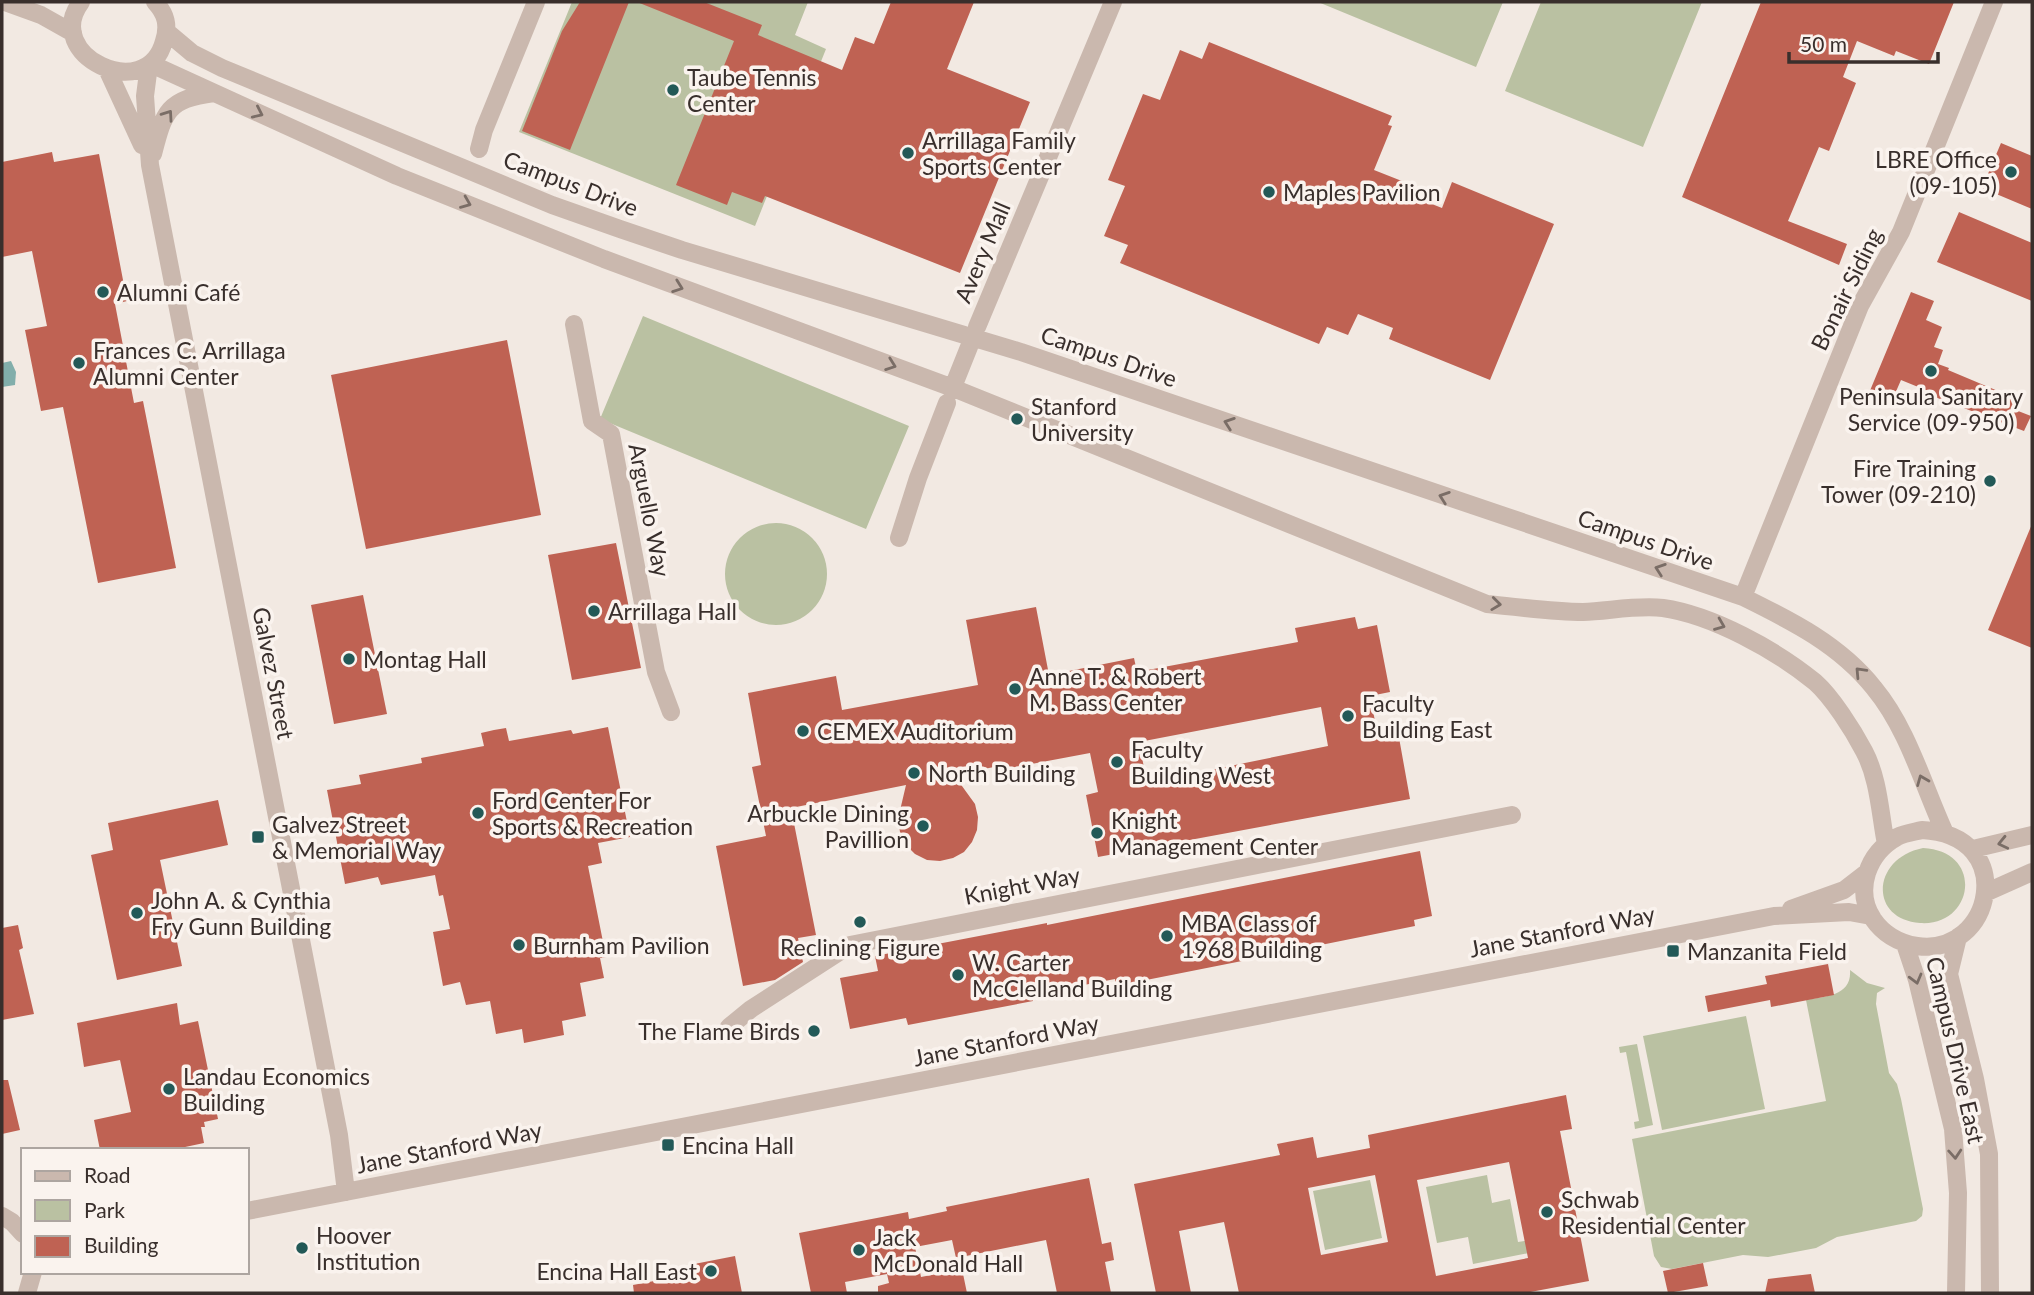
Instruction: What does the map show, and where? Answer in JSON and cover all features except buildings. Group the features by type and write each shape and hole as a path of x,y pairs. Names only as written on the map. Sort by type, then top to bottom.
{"street":[{"path":"5,2 41,15 73,33"},
{"path":"81,2 73,18 73,33 81,51 90,60 107,69 134,71 150,65 159,57 167,32"},
{"name":"Campus Drive","path":"155,2 166,16 167,32 192,53 222,68 552,205 620,229 1021,352 1743,597 1824,641 1849,661 1875,689 1899,728 1945,833"},
{"path":"479,149 484,130 536,2"},
{"name":"Avery Mall","path":"977,327 1113,2"},
{"name":"Bonair Siding","path":"1743,597 1860,306 1901,232 1994,2"},
{"path":"150,65 397,176 604,259 953,388 1488,604 1581,612 1661,608 1696,615 1730,629 1785,661 1816,684 1844,719 1868,761 1886,844 1905,833 1923,830 1945,833 1973,849 1983,870 1985,893 1977,917 1958,937 1942,944 1924,947 1905,944 1886,933 1871,916 1863,892 1866,873"},
{"name":"Galvez Street","path":"150,65 145,96 150,164 339,1135 346,1192"},
{"name":"Galvez Street","path":"107,69 150,164"},
{"path":"150,164 164,117 169,110 192,96 214,93"},
{"name":"Arguello Way","path":"574,324 592,421 611,434 656,672 671,712"},
{"path":"955,382 969,347"},
{"path":"899,538 947,402"},
{"name":"Knight Way","path":"729,1027 850,945 1512,814"},
{"path":"1973,849 2032,835"},
{"name":"Jane Stanford Way","path":"1774,916 1844,890 1866,873 1873,859 1886,844"},
{"path":"1985,893 2032,872"},
{"name":"Jane Stanford Way","path":"248,1211 1774,916 1849,912 1871,916"},
{"name":"Campus Drive East","path":"1958,937 1950,974 1975,1079 1989,1154 1990,1293"},
{"name":"Campus Drive East","path":"1905,944 1917,980 1953,1129 1958,1193 1956,1293"},
{"path":"2,1216 21,1232"},
{"path":"27,1293 32,1274"}],"green space":[{"name":"Taube Tennis Center","path":"572,2 808,2 795,35 826,49 755,226 519,132"},
{"path":"1318,2 1503,2 1476,67"},
{"path":"1541,2 1702,2 1643,147 1505,91"},
{"path":"643,316 909,426 866,529 600,419"},
{"path":"776,523 795,527 812,538 823,555 827,574 823,593 812,610 795,621 776,625 757,621 740,610 729,593 725,574 729,555 740,538 757,527"},
{"path":"1923,848 1943,852 1956,862 1964,874 1965,888 1961,902 1952,913 1938,921 1920,923 1903,919 1891,911 1883,888 1886,875 1894,863 1906,854"},
{"path":"1850,970 1867,983 1885,988 1877,993 1876,1004 1889,1073 1897,1084 1901,1099 1923,1209 1922,1216 1916,1221 1837,1237 1816,1248 1768,1257 1743,1255 1672,1269 1661,1267 1654,1256 1632,1139 1826,1101 1806,1000 1829,996 1842,990 1850,979"},
{"path":"1746,1016 1765,1109 1662,1130 1643,1036"},
{"path":"1637,1044 1653,1125 1635,1129 1634,1122 1639,1121 1626,1052 1620,1053 1619,1047"},
{"path":"1487,1175 1492,1203 1510,1199 1518,1242 1536,1239 1539,1251 1473,1264 1468,1237 1437,1243 1426,1187"},
{"path":"1370,1180 1382,1238 1325,1250 1313,1191"}],"water":[{"path":"11,361 16,372 15,385 2,387 2,363"}],"place":[{"name":"Taube Tennis Center","path":"673,90"},
{"name":"Arrillaga Family Sports Center","path":"908,153"},
{"name":"LBRE Office (09-105)","path":"2011,172"},
{"name":"Maples Pavilion","path":"1269,192"},
{"name":"Alumni Café","path":"103,292"},
{"name":"Frances C. Arrillaga Alumni Center","path":"79,363"},
{"name":"Peninsula Sanitary Service (09-950)","path":"1931,371"},
{"name":"Stanford University","path":"1017,419"},
{"name":"Fire Training Tower (09-210)","path":"1990,481"},
{"name":"Arrillaga Hall","path":"594,611"},
{"name":"Montag Hall","path":"349,659"},
{"name":"Anne T. & Robert M. Bass Center","path":"1015,689"},
{"name":"Faculty Building East","path":"1348,716"},
{"name":"CEMEX Auditorium","path":"803,731"},
{"name":"Faculty Building West","path":"1117,762"},
{"name":"North Building","path":"914,773"},
{"name":"Ford Center For Sports & Recreation","path":"478,813"},
{"name":"Arbuckle Dining Pavillion","path":"923,826"},
{"name":"Knight Management Center","path":"1097,833"},
{"name":"Galvez Street & Memorial Way","path":"258,837"},
{"name":"John A. & Cynthia Fry Gunn Building","path":"137,913"},
{"name":"Reclining Figure","path":"860,922"},
{"name":"MBA Class of 1968 Building","path":"1167,936"},
{"name":"Burnham Pavilion","path":"519,945"},
{"name":"Manzanita Field","path":"1673,951"},
{"name":"W. Carter McClelland Building","path":"958,975"},
{"name":"The Flame Birds","path":"814,1031"},
{"name":"Landau Economics Building","path":"169,1089"},
{"name":"Encina Hall","path":"668,1145"},
{"name":"Schwab Residential Center","path":"1547,1212"},
{"name":"Hoover Institution","path":"302,1248"},
{"name":"Jack McDonald Hall","path":"859,1250"},
{"name":"Encina Hall East","path":"711,1271"}]}
